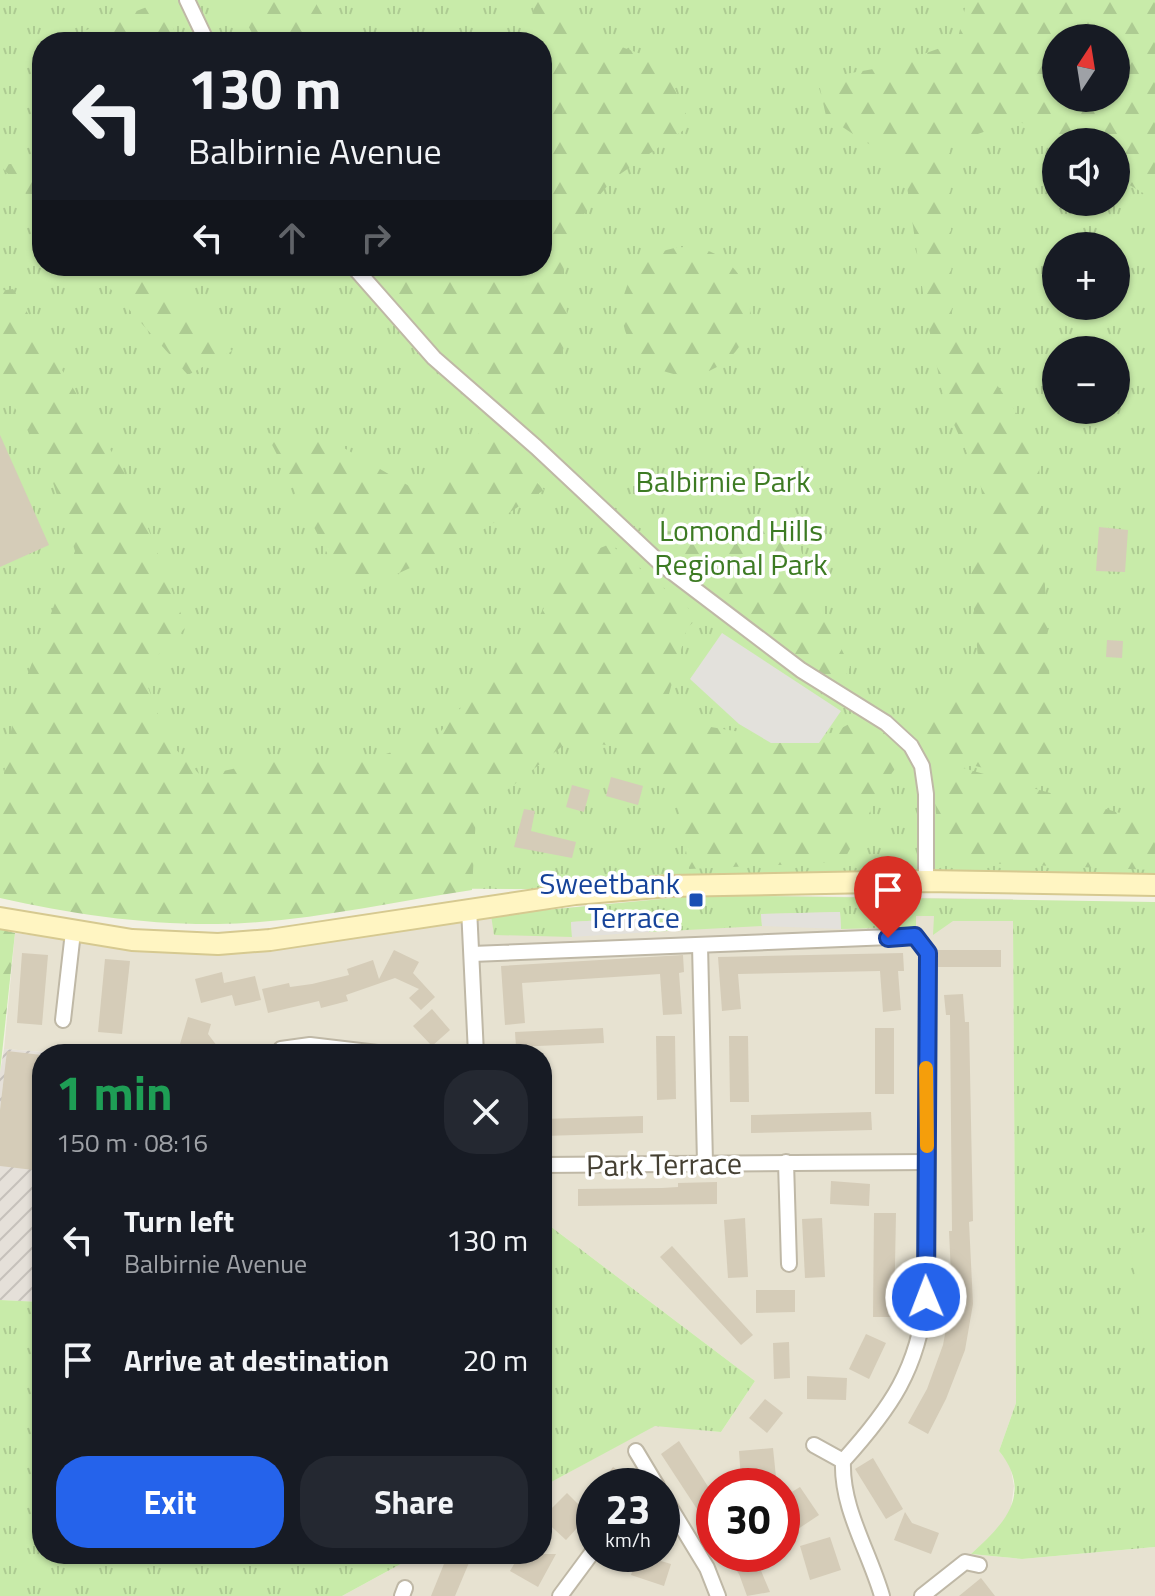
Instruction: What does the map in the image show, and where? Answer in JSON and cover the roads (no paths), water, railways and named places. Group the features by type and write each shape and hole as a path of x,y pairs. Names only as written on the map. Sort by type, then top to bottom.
{"main road":[{"path":"0,918 73,932 176,944 218,944 270,940 469,908 669,886 926,881 1155,885"}],"street":[{"path":"187,0 202,32"},
{"path":"362,276 434,358 536,447 660,563 801,670 886,723 911,746 925,780 926,881"},
{"path":"469,908 476,1044"},
{"path":"63,1020 73,932"},
{"path":"472,954 915,936 928,953 926,1297 922,1337 911,1368 895,1398 843,1461 844,1495 871,1557 882,1596"},
{"path":"700,945 705,1163"},
{"name":"Park Terrace","path":"786,1162 789,1264"},
{"name":"Park Terrace","path":"552,1165 927,1162"},
{"path":"814,1445 843,1461"},
{"path":"636,1451 646,1468"},
{"path":"680,1524 707,1568 718,1596"},
{"path":"922,1596 965,1562 979,1565"},
{"path":"560,1596 578,1572"}],"place":[{"name":"Sweetbank Terrace","path":"696,900"}],"park label":[{"name":"Balbirnie Park","path":"723,481"},
{"name":"Lomond Hills Regional Park","path":"741,547"}]}
